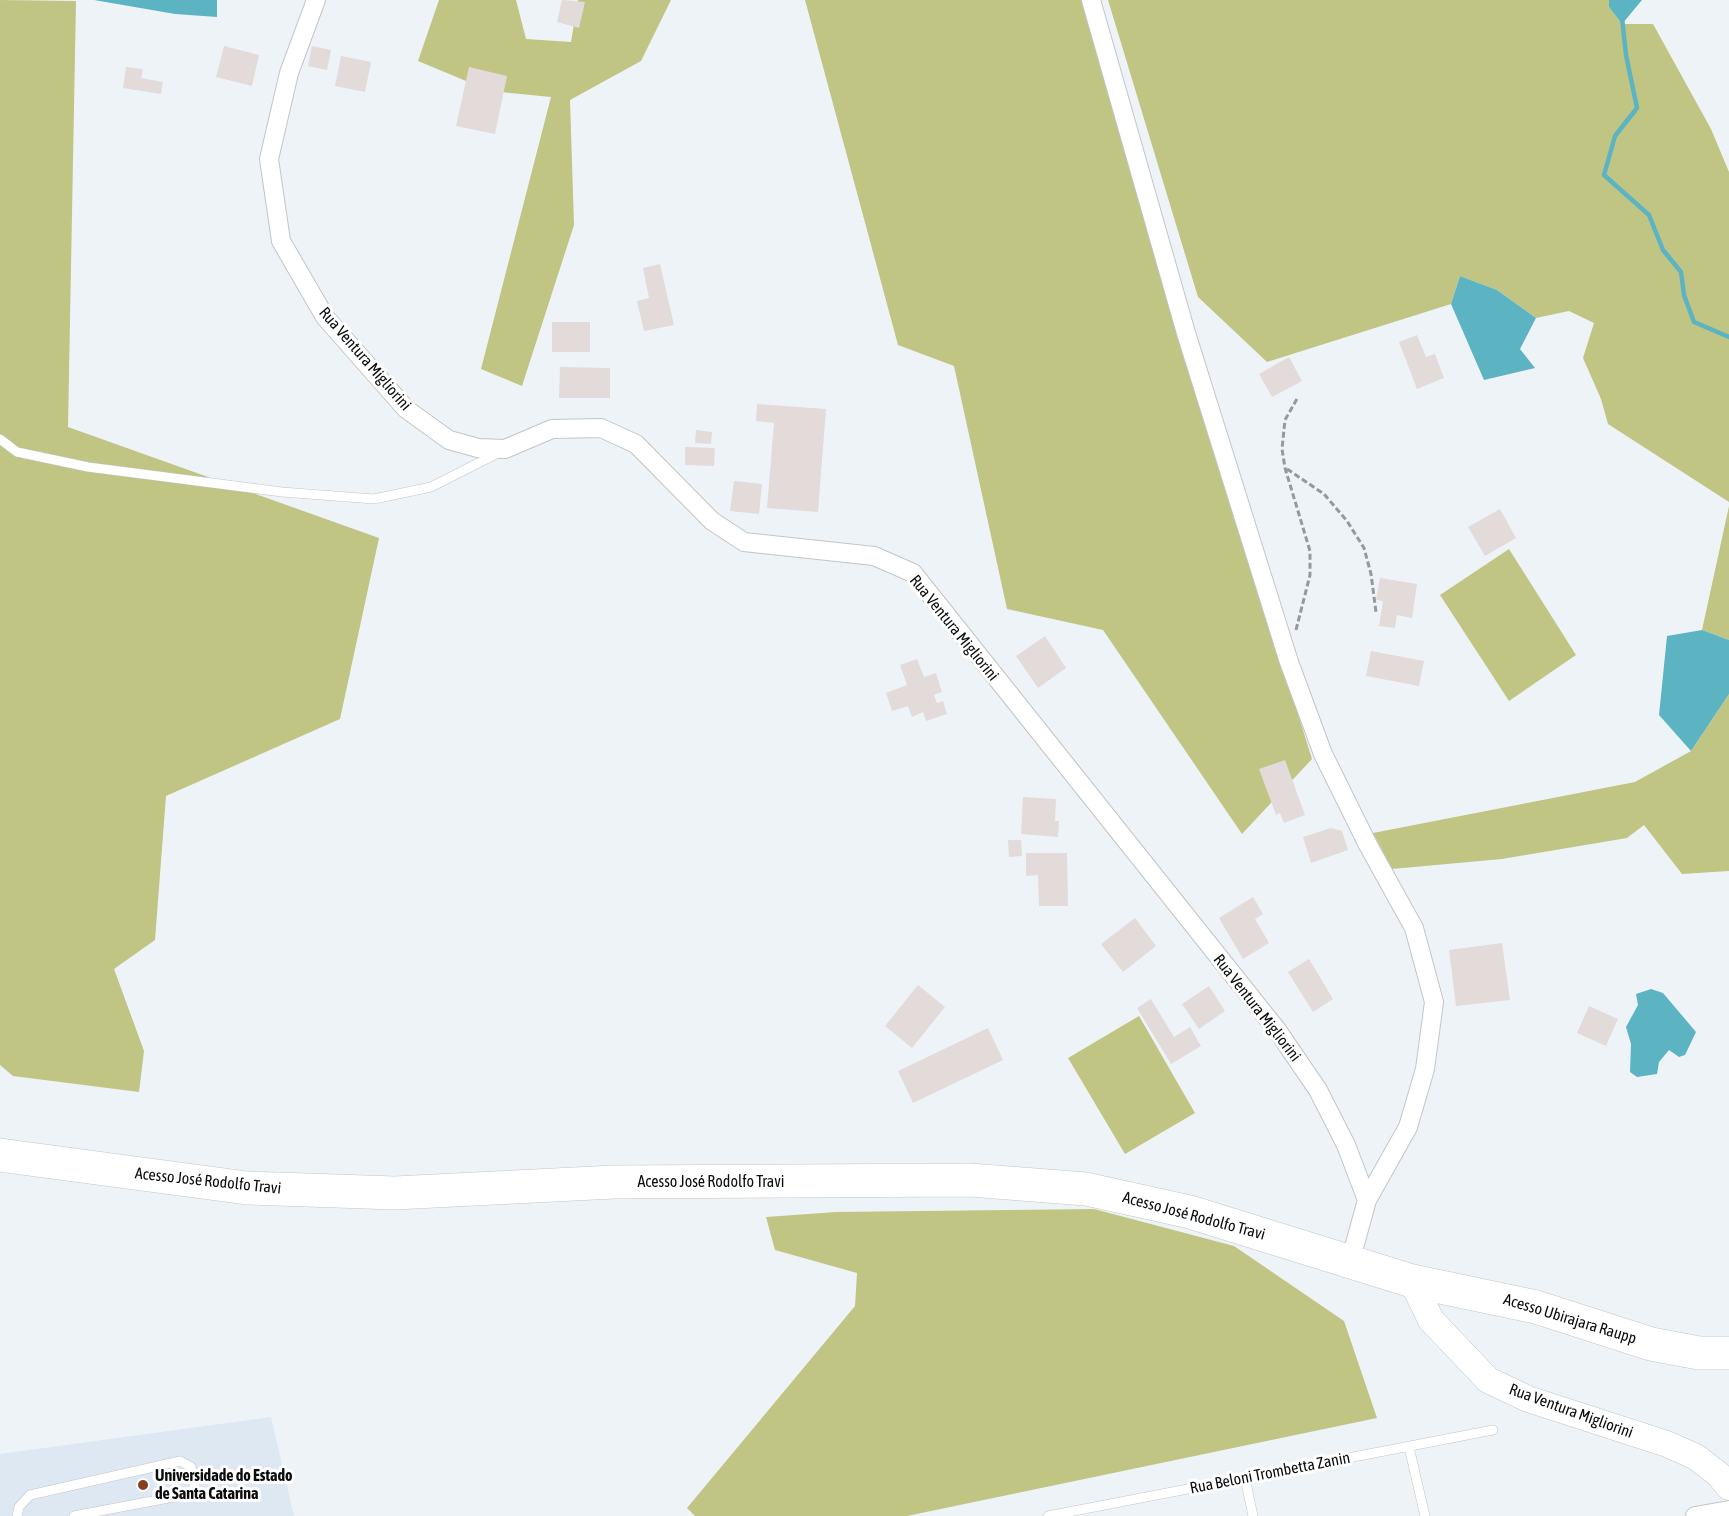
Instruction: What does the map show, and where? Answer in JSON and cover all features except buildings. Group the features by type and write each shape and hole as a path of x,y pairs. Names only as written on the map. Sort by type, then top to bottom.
{"highway":[{"name":"Acesso José Rodolfo Travi","path":"0,1155 247,1188 384,1193 614,1182 970,1180 1086,1189 1190,1212 1412,1281"},
{"name":"Acesso Ubirajara Raupp","path":"1412,1281 1536,1307 1650,1344 1699,1353 1729,1353"}],"street":[{"name":"Rua Ventura Migliorini","path":"316,0 289,73 269,159 281,242 325,317 406,409 448,440 477,448 505,449 552,429 601,428 636,444 712,521 744,542 874,556 913,573 1277,1030 1318,1089 1346,1145 1367,1200"},
{"path":"1092,0 1186,333 1289,662 1323,754 1368,845 1414,928 1434,1002 1425,1069 1408,1127 1367,1200 1350,1262"},
{"name":"Rua Ventura Migliorini","path":"1412,1281 1431,1320 1488,1380 1528,1400 1686,1453 1718,1474 1729,1487"},
{"path":"1695,1516 1729,1510"}],"lane":[{"path":"0,439 17,452 88,467 282,492 374,499 431,487 505,449"},
{"name":"Rua Beloni Trombetta Zanin","path":"1048,1516 1493,1430"},
{"path":"1409,1447 1425,1516"},
{"path":"16,1516 30,1495 180,1461 191,1467 195,1485 189,1494 74,1516"},
{"path":"1245,1478 1253,1516"}],"path":[{"path":"1289,662 1310,575 1310,551 1285,468 1282,448 1285,420 1298,397"},
{"path":"1285,468 1324,494 1347,521 1364,548 1371,574 1376,612"}],"shaded area":[{"name":"Universidade do Estado de Santa Catarina","path":"271,1417 294,1516 0,1516 0,1454"}],"green space":[{"path":"0,0 76,1 68,427 379,538 340,719 166,796 155,940 114,969 144,1051 139,1092 13,1076 0,1065"},
{"path":"439,0 516,0 526,39 571,42 578,0 671,0 641,61 570,100 574,225 522,386 481,369 551,97 490,91 418,61"},
{"path":"805,0 1085,0 1179,331 1312,759 1242,834 1103,630 1007,609 954,366 898,345"},
{"path":"1108,0 1609,0 1609,7 1622,24 1653,24 1711,129 1729,172 1729,502 1608,424 1601,399 1583,358 1594,323 1569,311 1536,318 1497,290 1460,276 1451,304 1267,362 1198,297"},
{"path":"1729,506 1729,640 1702,630"},
{"path":"1509,549 1576,655 1509,701 1440,595"},
{"path":"1729,694 1729,871 1682,874 1644,825 1627,838 1502,859 1392,869 1373,833 1635,782 1691,751"},
{"path":"1139,1016 1195,1113 1125,1154 1068,1058"},
{"path":"1094,1209 1234,1246 1344,1321 1377,1418 907,1516 695,1516 687,1508 855,1306 857,1273 775,1250 766,1217 836,1212"}],"water":[{"path":"94,0 217,0 217,17 175,14"},
{"path":"1609,0 1642,0 1622,24 1609,7"},
{"path":"1460,276 1497,290 1536,318 1520,349 1535,368 1484,380 1451,304"},
{"path":"1702,630 1729,640 1729,694 1691,751 1659,715 1667,636"},
{"path":"1651,989 1663,993 1696,1032 1685,1055 1679,1057 1669,1050 1659,1062 1657,1074 1637,1077 1630,1072 1631,1044 1626,1027 1638,1005 1636,994"}],"waterway":[{"path":"1622,18 1626,55 1637,108 1615,136 1604,175 1649,215 1663,250 1681,272 1684,295 1694,322 1729,337"}],"place":[{"name":"Universidade do Estado de Santa Catarina","path":"143,1485"}]}
